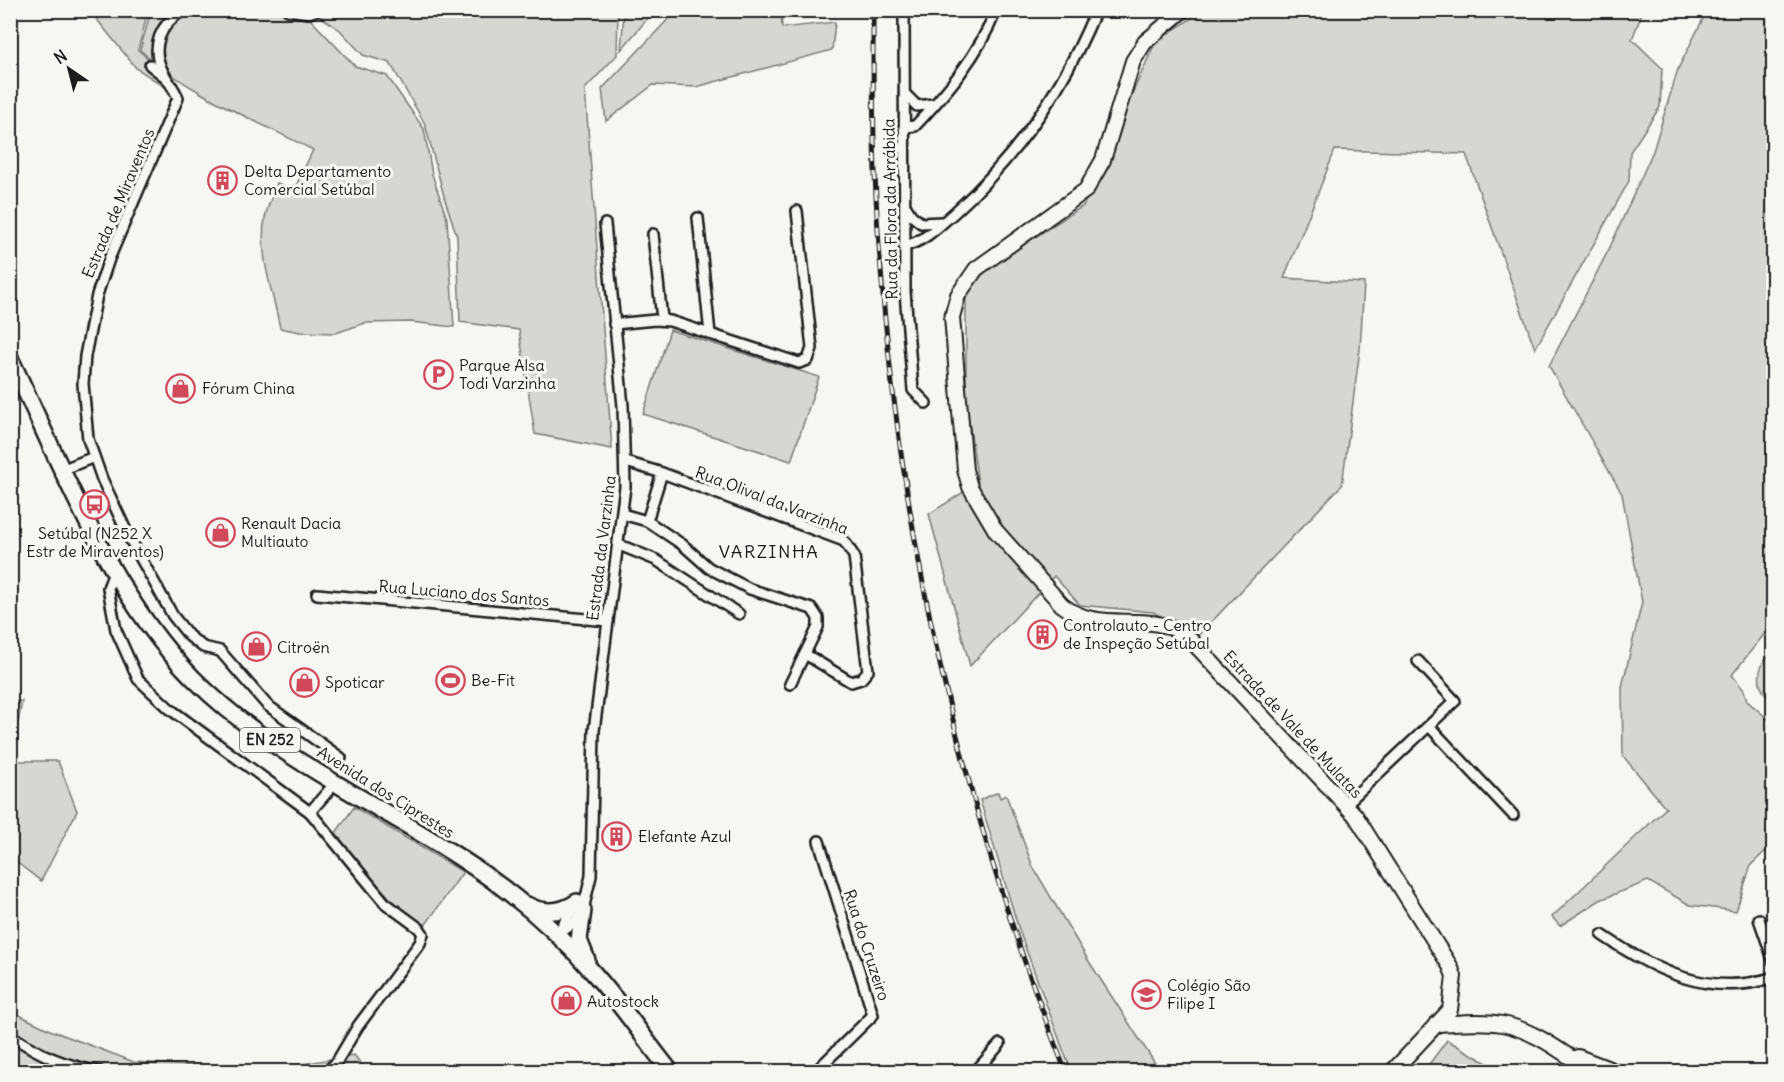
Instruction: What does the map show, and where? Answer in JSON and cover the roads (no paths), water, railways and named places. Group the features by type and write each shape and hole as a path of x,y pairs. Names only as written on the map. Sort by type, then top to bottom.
{"main road":[{"name":"EN 252","path":"10,358 16,378 64,469"},
{"name":"Avenida dos Ciprestes","path":"64,469 114,572 144,619 193,678 236,718 478,870 518,901 557,935 598,978 671,1071"},
{"path":"518,901 538,911 552,912 580,906 579,945 598,978"}],"street":[{"path":"166,77 161,68 157,42 167,23 183,10"},
{"path":"288,10 309,14 316,10"},
{"name":"Rua da Flora da Arrábida","path":"904,10 905,292 914,390 926,403"},
{"path":"904,127 915,126 935,104 980,43 996,10"},
{"path":"904,246 916,243 946,220 993,174 1032,127 1066,74 1096,10"},
{"name":"Estrada de Vale de Mulatas","path":"1183,10 1145,42 1133,61 1103,160 1086,190 984,261 969,277 958,296 952,330 965,470 986,517 1062,605 1073,614 1093,621 1153,621 1169,625 1182,633 1346,804 1366,828 1454,976 1450,1010 1392,1071"},
{"path":"150,65 166,77"},
{"name":"Estrada de Miraventos","path":"166,77 174,85 178,98 109,260 97,295 87,345 83,384 86,427 94,457 140,558 173,616 189,636 203,647 220,651 267,705 341,758"},
{"path":"904,92 917,106 935,104"},
{"path":"905,200 910,215 921,223 946,220"},
{"path":"615,324 662,319 799,363 811,357 812,348 796,212"},
{"path":"698,218 710,334"},
{"name":"Estrada da Varzinha","path":"580,906 591,876 594,731 622,514 626,462 605,224"},
{"path":"653,234 662,319"},
{"path":"64,469 94,457"},
{"path":"626,462 662,473 647,521"},
{"name":"Rua Olival da Varzinha","path":"662,473 844,541 850,546 854,556 868,671 863,678 851,682 805,654"},
{"path":"622,514 647,521 683,545 709,568 750,589 812,609 818,618 819,627 790,684"},
{"path":"617,544 656,560 739,614"},
{"path":"114,572 108,588 116,630 138,679 170,709 309,812 385,903 419,928 423,934 420,943 358,1026 336,1064 326,1071"},
{"name":"Rua Luciano dos Santos","path":"317,594 608,621"},
{"path":"1346,804 1455,701 1418,661"},
{"path":"1429,726 1513,815"},
{"path":"309,812 336,782"},
{"name":"Rua do Cruzeiro","path":"815,1071 873,1015 819,842"},
{"path":"557,935 574,923 580,906"},
{"path":"1759,919 1773,962"},
{"path":"1602,934 1651,965 1692,981 1728,984 1773,977"},
{"path":"1436,1024 1488,1022 1510,1025 1568,1054 1617,1071"},
{"path":"10,1035 42,1056 73,1067 100,1071"},
{"path":"977,1071 1000,1044"},
{"path":"1568,1054 1592,1071"}],"railway":[{"path":"873,10 874,157 879,245 888,350 901,456 919,561 940,666 995,872 1066,1072"}],"place":[{"name":"Delta Departamento Comercial Setúbal","path":"223,180"},
{"name":"Parque Alsa Todi Varzinha","path":"438,374"},
{"name":"Fórum China","path":"181,388"},
{"name":"Setúbal (N252 X Estr de Miraventos)","path":"95,505"},
{"name":"Renault Dacia Multiauto","path":"220,532"},
{"name":"Controlauto - Centro de Inspeção Setúbal","path":"1042,634"},
{"name":"Citroën","path":"256,647"},
{"name":"Be-Fit","path":"450,680"},
{"name":"Spoticar","path":"304,682"},
{"name":"Elefante Azul","path":"617,836"},
{"name":"Colégio São Filipe I","path":"1146,994"},
{"name":"Autostock","path":"566,1001"}],"district":[{"name":"VARZINHA","path":"769,552"}]}
